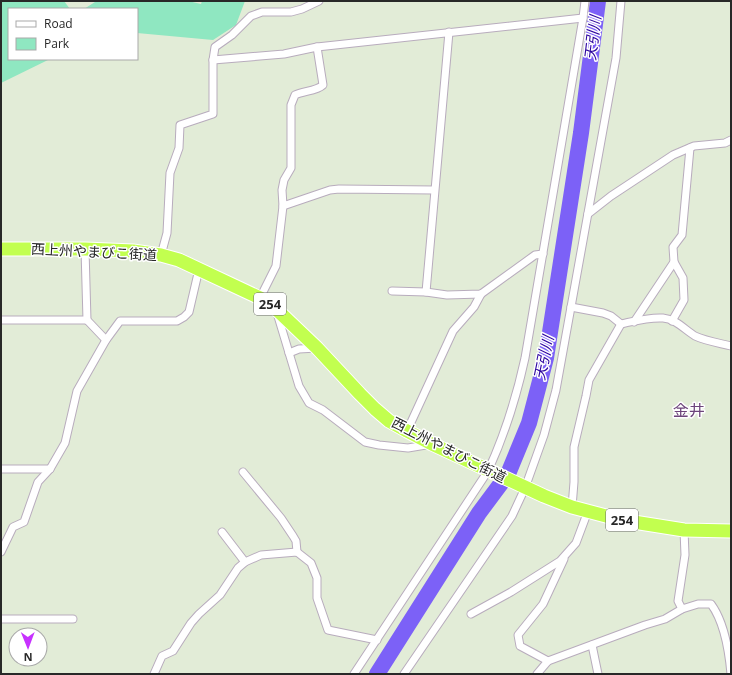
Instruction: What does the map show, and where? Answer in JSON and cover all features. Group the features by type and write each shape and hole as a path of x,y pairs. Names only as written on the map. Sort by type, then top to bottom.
{"highway":[{"name":"西上州やまびこ街道","path":"1,249 84,249 133,251 161,255 179,260 260,298 275,308 317,348 370,404 389,420 406,431 432,444 522,486 572,507 588,512 621,520 684,530 731,531"}],"street":[{"path":"161,255 167,233 170,173 179,148 180,125 213,114 213,60 215,47 232,35 251,16 262,12 291,12 302,10 319,1"},
{"path":"354,674 490,471 502,441 517,396 525,358 585,1"},
{"path":"404,674 512,516 522,486 544,435 556,390 616,58 621,1"},
{"path":"213,60 284,54 317,47 583,18"},
{"path":"426,292 449,32"},
{"path":"260,298 276,266 283,206 282,190 284,180 291,168 292,105 295,95 305,91 319,89 323,85 317,47"},
{"path":"588,214 611,196 674,155 694,146 725,143 731,140"},
{"path":"672,321 684,300 683,278 674,262 673,247 682,235 690,148"},
{"path":"283,206 330,190 339,189 434,190"},
{"path":"84,249 87,320 106,340"},
{"path":"406,431 453,331 474,307 481,294 535,255 542,254"},
{"path":"634,322 674,262"},
{"path":"1,552 13,527 24,522 38,482 50,469 65,443 77,390 106,340 120,321 177,321 184,317 189,312 199,270"},
{"path":"392,291 426,292 453,295 481,294"},
{"path":"571,307 603,313 611,316 621,324 648,318 665,318 696,336 731,346"},
{"path":"275,308 299,386 308,403 323,410 365,442 408,448 432,444"},
{"path":"1,320 87,320"},
{"path":"572,507 574,447 589,380 621,324"},
{"path":"289,353 299,349 317,348"},
{"path":"1,469 50,469"},
{"path":"243,472 281,518 296,541 297,552"},
{"path":"471,614 511,592 560,561 576,543 588,512"},
{"path":"682,609 678,601 685,555 684,530"},
{"path":"222,532 245,562"},
{"path":"154,674 162,656 173,651 191,623 220,595 238,568 245,562 261,555 297,552 311,563 316,578 317,598 328,630 377,640"},
{"path":"548,661 520,646 518,635 543,604 566,554"},
{"path":"537,674 548,661 664,619 682,609 698,604 711,604 716,612 727,645 730,674"},
{"path":"1,619 73,619"},
{"path":"592,645 598,674"}],"green space":[{"path":"1,1 64,1 69,8 8,8 8,60 48,60 1,83"},
{"path":"188,1 201,4 202,1 245,1 236,25 213,40 138,33 138,8 86,8 95,2"}],"waterway":[{"name":"天引川","path":"377,674 479,513 508,474 529,423 546,358 581,133 598,1"}],"district":[{"name":"金井","path":"689,410"}]}
